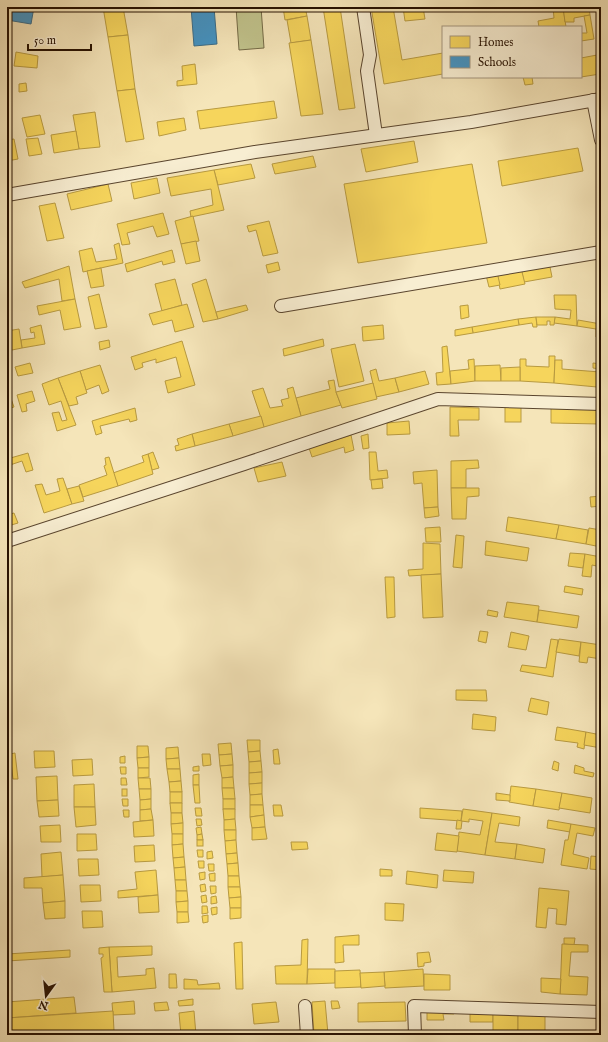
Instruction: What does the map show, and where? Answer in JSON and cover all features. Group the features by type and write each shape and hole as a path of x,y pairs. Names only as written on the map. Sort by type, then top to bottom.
{"street":[{"path":"363,7 370,55 367,71 376,135"},
{"path":"7,194 255,152 471,122 597,99 601,140"},
{"path":"281,306 601,252"},
{"path":"7,542 438,399 601,404"},
{"path":"305,1006 307,1035"},
{"path":"414,1035 414,1006 601,1012"}],"green space":[{"path":"236,7 261,7 264,48 239,50"}],"building: Homes":[{"path":"103,7 123,7 128,35 108,37"},
{"path":"283,7 305,7 307,16 285,20"},
{"path":"323,7 340,7 355,108 339,110"},
{"path":"371,7 393,7 402,60 442,53 442,74 384,84"},
{"path":"403,7 423,7 425,19 405,21"},
{"path":"553,7 563,7 566,26 539,26 538,21 554,18"},
{"path":"563,7 589,7 590,15 574,18 574,22 565,22"},
{"path":"590,15 594,39 582,41 582,33 587,33 584,16"},
{"path":"307,16 311,40 291,43 287,20"},
{"path":"128,35 135,89 117,91 108,37"},
{"path":"311,40 323,114 301,116 289,43"},
{"path":"16,52 38,56 37,68 14,66"},
{"path":"601,54 601,74 600,74 597,55"},
{"path":"597,55 600,74 582,77 582,58"},
{"path":"195,64 197,84 177,86 177,81 183,80 182,66"},
{"path":"523,78 532,78 533,84 525,85"},
{"path":"26,83 27,91 19,92 19,84"},
{"path":"135,89 144,139 126,142 117,91"},
{"path":"274,101 277,118 200,129 197,111"},
{"path":"95,112 100,147 79,149 73,115"},
{"path":"40,115 45,134 27,137 22,118"},
{"path":"184,118 186,130 159,136 157,122"},
{"path":"76,131 79,149 54,153 51,135"},
{"path":"38,138 42,154 29,156 26,139"},
{"path":"14,139 18,159 7,161 7,140"},
{"path":"414,141 418,162 366,172 361,149"},
{"path":"578,148 583,171 502,186 498,161"},
{"path":"313,156 316,167 275,174 272,164"},
{"path":"251,164 255,178 218,185 214,170"},
{"path":"472,164 487,243 358,263 344,184"},
{"path":"214,170 224,210 191,217 190,211 213,205 211,189 171,196 167,178"},
{"path":"157,178 160,193 134,199 131,183"},
{"path":"108,184 112,201 71,210 67,194"},
{"path":"55,203 64,238 47,241 39,206"},
{"path":"163,213 169,234 157,237 153,226 127,233 130,244 122,245 117,224"},
{"path":"193,216 199,241 181,244 175,221"},
{"path":"269,221 278,253 263,256 256,230 249,232 247,226"},
{"path":"196,241 200,261 186,264 181,244"},
{"path":"119,243 123,263 83,272 79,251 92,248 96,262 117,259 114,245"},
{"path":"172,250 175,262 163,265 162,261 127,272 125,264"},
{"path":"278,262 280,270 268,273 266,265"},
{"path":"549,262 552,277 524,282 521,268"},
{"path":"69,266 75,299 62,301 59,279 25,288 22,282"},
{"path":"101,268 104,286 91,288 87,271"},
{"path":"521,268 525,284 500,289 497,272"},
{"path":"497,272 500,285 489,287 486,275"},
{"path":"175,279 182,305 162,311 155,284"},
{"path":"206,279 218,319 203,322 192,284"},
{"path":"99,294 107,327 95,329 88,297"},
{"path":"554,295 576,295 577,326 554,323 555,317 570,319 571,310 555,309"},
{"path":"75,299 81,327 64,330 60,310 39,315 37,306"},
{"path":"187,304 194,327 175,332 172,320 153,325 149,314"},
{"path":"246,305 248,310 218,319 216,312"},
{"path":"468,305 469,317 461,319 460,306"},
{"path":"536,317 537,327 533,327 532,323 519,325 518,319"},
{"path":"536,317 555,317 554,325 550,325 550,321 547,321 547,325 537,325"},
{"path":"518,319 519,325 473,333 472,327"},
{"path":"578,320 601,324 601,337 596,337 596,329 577,326"},
{"path":"41,325 45,344 22,348 21,340 35,338 34,332 31,333 30,328"},
{"path":"383,325 384,339 363,341 362,327"},
{"path":"472,327 473,333 455,336 455,330"},
{"path":"19,329 22,348 7,351 7,331"},
{"path":"323,339 324,346 284,356 283,349"},
{"path":"109,340 110,347 100,350 99,342"},
{"path":"182,341 195,385 168,393 165,381 181,377 176,357 156,363 156,359 142,363 143,367 135,370 131,357"},
{"path":"355,344 364,381 339,387 331,349"},
{"path":"447,346 451,384 437,385 436,373 443,372 442,347"},
{"path":"549,356 555,356 554,383 520,381 520,359 526,359 526,366 549,367"},
{"path":"474,359 475,381 451,384 450,371 469,369 468,360"},
{"path":"555,360 562,360 562,369 600,372 597,387 554,383"},
{"path":"30,363 33,373 18,376 15,367"},
{"path":"593,363 601,364 600,369 593,368"},
{"path":"100,365 109,391 102,394 99,385 86,390 80,371"},
{"path":"500,365 501,381 475,381 475,366"},
{"path":"520,367 520,381 501,381 501,368"},
{"path":"601,367 601,388 597,387"},
{"path":"376,369 379,381 395,378 399,392 376,397 370,371"},
{"path":"80,371 87,393 76,397 78,404 69,406 58,378"},
{"path":"425,371 429,384 399,392 395,378"},
{"path":"58,378 76,425 57,431 52,413 59,412 62,421 67,420 61,401 49,405 42,384"},
{"path":"334,380 336,392 341,405 301,416 296,398 330,389 328,381"},
{"path":"373,383 377,399 342,408 336,392"},
{"path":"293,387 301,416 264,427 252,391 263,388 270,408 283,406 281,400 289,398 287,389"},
{"path":"32,391 35,401 26,404 27,411 22,412 17,395"},
{"path":"9,393 14,407 7,409 7,394"},
{"path":"450,407 479,408 479,420 458,420 459,436 450,436"},
{"path":"505,407 521,407 521,422 505,422"},
{"path":"551,407 600,407 600,424 551,423"},
{"path":"135,408 137,420 130,422 129,419 100,426 102,433 96,435 92,421"},
{"path":"261,416 264,427 233,436 229,424"},
{"path":"409,421 410,434 387,435 387,423"},
{"path":"229,424 233,436 195,446 192,434"},
{"path":"192,434 195,446 176,451 175,446 179,445 177,439"},
{"path":"368,434 369,448 363,449 361,436"},
{"path":"351,435 354,450 345,453 344,447 312,457 309,448"},
{"path":"153,452 159,468 152,470 148,454"},
{"path":"369,452 376,452 378,471 387,470 388,478 370,480"},
{"path":"28,453 33,470 26,472 22,461 7,466 7,459"},
{"path":"148,454 153,474 118,486 113,473 144,462 142,456"},
{"path":"109,457 118,486 83,497 79,485 107,475 104,466 106,465 105,458"},
{"path":"478,460 479,468 466,469 466,488 451,488 451,461"},
{"path":"282,462 286,476 258,482 254,468"},
{"path":"437,470 438,507 424,508 422,483 414,484 413,472"},
{"path":"63,478 72,504 44,513 35,485 42,484 46,495 60,491 57,479"},
{"path":"382,479 383,488 372,489 371,480"},
{"path":"79,486 84,501 72,504 67,489"},
{"path":"451,488 479,488 479,496 467,497 466,519 452,519"},
{"path":"601,496 601,506 591,507 590,497"},
{"path":"438,507 439,516 425,518 424,508"},
{"path":"14,513 18,523 8,526 7,515"},
{"path":"508,517 559,525 556,539 506,531"},
{"path":"559,525 588,530 586,544 556,539"},
{"path":"440,527 441,542 426,542 425,528"},
{"path":"589,528 601,530 601,547 586,544"},
{"path":"456,535 464,536 462,568 453,567"},
{"path":"486,541 529,548 527,561 485,555"},
{"path":"423,543 440,544 441,574 409,576 408,570 423,569"},
{"path":"570,553 585,554 583,568 568,566"},
{"path":"585,554 601,557 601,567 592,565 591,577 582,576"},
{"path":"441,574 443,617 423,618 421,575"},
{"path":"385,577 394,577 395,617 387,618"},
{"path":"565,586 583,589 582,595 564,592"},
{"path":"507,602 539,606 537,622 504,617"},
{"path":"488,610 498,612 497,617 487,615"},
{"path":"539,610 579,616 577,628 537,622"},
{"path":"480,631 488,632 486,643 478,641"},
{"path":"511,632 529,636 526,650 508,647"},
{"path":"551,639 558,640 553,677 520,671 522,665 546,668"},
{"path":"559,639 581,642 579,656 556,652"},
{"path":"581,642 601,645 601,659 588,657 587,663 579,662"},
{"path":"456,690 486,690 487,701 456,700"},
{"path":"531,698 549,702 547,715 528,711"},
{"path":"473,714 496,717 495,731 472,729"},
{"path":"557,727 586,732 584,749 577,747 578,743 555,740"},
{"path":"586,732 601,735 601,748 584,745"},
{"path":"247,740 260,740 260,751 248,752"},
{"path":"231,743 232,754 219,755 218,744"},
{"path":"137,746 148,746 149,757 137,758"},
{"path":"178,747 179,758 166,759 166,748"},
{"path":"278,749 280,764 274,764 273,750"},
{"path":"34,751 54,751 55,767 35,768"},
{"path":"260,751 261,761 249,762 248,752"},
{"path":"15,753 18,779 13,779 10,754"},
{"path":"202,754 210,754 211,765 203,766"},
{"path":"232,754 233,765 220,766 219,755"},
{"path":"125,756 125,763 120,763 120,757"},
{"path":"149,757 149,768 138,768 137,758"},
{"path":"179,758 180,769 167,769 166,759"},
{"path":"92,759 93,775 73,776 72,760"},
{"path":"261,761 262,772 249,773 249,762"},
{"path":"554,761 559,763 558,771 552,769"},
{"path":"233,765 233,777 222,778 220,766"},
{"path":"575,765 584,768 584,771 594,773 593,777 574,773"},
{"path":"199,766 199,771 193,771 193,767"},
{"path":"120,767 126,767 126,774 121,774"},
{"path":"138,768 149,768 149,777 138,778"},
{"path":"167,769 180,769 181,781 169,782"},
{"path":"262,772 262,783 249,784 249,773"},
{"path":"199,774 199,785 193,785 193,775"},
{"path":"57,776 58,800 37,801 36,777"},
{"path":"233,777 234,788 222,788 222,778"},
{"path":"121,778 126,778 127,785 121,785"},
{"path":"138,778 150,778 151,789 139,789"},
{"path":"181,781 182,792 170,792 169,782"},
{"path":"262,783 262,794 250,795 249,784"},
{"path":"94,784 95,807 74,807 74,785"},
{"path":"193,785 199,785 200,803 195,803"},
{"path":"511,786 536,789 533,806 509,802"},
{"path":"222,788 234,788 235,799 223,799"},
{"path":"122,789 127,789 127,796 122,796"},
{"path":"139,789 151,789 151,799 140,800"},
{"path":"536,789 562,793 559,810 533,806"},
{"path":"170,792 182,792 182,803 170,803"},
{"path":"496,793 510,795 510,801 496,800"},
{"path":"562,793 592,798 590,813 559,808"},
{"path":"262,794 263,805 250,805 250,795"},
{"path":"122,799 128,799 128,806 123,806"},
{"path":"151,799 151,809 140,810 140,800"},
{"path":"223,799 235,799 235,809 223,809"},
{"path":"58,800 59,816 39,817 37,801"},
{"path":"170,803 182,803 182,813 171,813"},
{"path":"250,805 263,805 264,815 250,817"},
{"path":"273,805 281,805 283,816 274,816"},
{"path":"74,807 95,807 96,825 76,827"},
{"path":"195,808 201,808 202,816 196,816"},
{"path":"420,808 462,811 461,821 420,818"},
{"path":"151,809 153,820 140,821 140,810"},
{"path":"223,809 235,809 235,819 224,820"},
{"path":"463,809 492,813 485,855 457,851 459,832 480,835 483,821 469,819 469,822 461,821"},
{"path":"123,810 129,810 129,817 124,817"},
{"path":"171,813 182,813 183,823 171,824"},
{"path":"492,813 520,817 519,826 499,823 495,842 517,844 515,859 485,855"},
{"path":"264,815 265,827 252,828 250,817"},
{"path":"196,819 201,819 202,825 197,826"},
{"path":"235,819 236,830 224,830 224,820"},
{"path":"153,820 154,836 134,837 133,822"},
{"path":"457,820 462,821 461,829 456,829"},
{"path":"548,820 571,824 570,832 547,828"},
{"path":"183,823 183,834 172,834 171,824"},
{"path":"571,824 595,828 593,836 577,833 573,854 589,858 587,869 561,865 565,840 568,840"},
{"path":"60,825 61,842 41,842 40,826"},
{"path":"201,827 202,834 197,835 196,828"},
{"path":"265,827 267,839 252,840 252,828"},
{"path":"224,830 236,830 236,840 225,841"},
{"path":"437,833 459,836 457,852 435,850"},
{"path":"77,834 96,834 97,850 77,851"},
{"path":"172,834 183,834 183,844 172,845"},
{"path":"202,834 203,840 197,840 197,835"},
{"path":"197,840 203,840 203,846 197,846"},
{"path":"236,840 237,853 226,854 225,841"},
{"path":"291,842 307,842 308,849 292,850"},
{"path":"183,844 184,857 173,858 172,845"},
{"path":"517,844 545,849 543,863 515,859"},
{"path":"154,845 155,861 135,862 134,846"},
{"path":"197,850 203,850 203,857 198,857"},
{"path":"212,851 213,858 207,859 207,852"},
{"path":"61,852 63,875 42,877 41,854"},
{"path":"237,853 238,863 227,864 226,854"},
{"path":"591,856 601,857 601,870 590,869"},
{"path":"184,857 185,867 174,868 173,858"},
{"path":"78,859 98,859 99,875 79,876"},
{"path":"198,861 204,861 204,868 199,868"},
{"path":"238,863 239,876 228,876 227,864"},
{"path":"208,864 214,864 214,871 209,871"},
{"path":"185,867 186,880 175,880 174,868"},
{"path":"380,869 392,870 392,876 380,876"},
{"path":"156,870 158,895 118,898 118,891 137,889 135,872"},
{"path":"444,870 474,872 473,883 443,881"},
{"path":"407,871 438,875 437,888 406,884"},
{"path":"205,872 205,879 200,880 199,873"},
{"path":"215,873 215,881 210,881 209,874"},
{"path":"63,875 65,901 43,903 42,888 24,888 24,878"},
{"path":"228,876 239,876 240,887 228,887"},
{"path":"175,880 186,880 187,891 176,891"},
{"path":"205,884 206,891 201,892 200,885"},
{"path":"80,885 100,885 101,901 81,902"},
{"path":"210,886 216,886 216,893 211,894"},
{"path":"228,887 240,887 241,897 229,898"},
{"path":"539,888 569,891 566,925 556,924 557,909 548,908 546,928 536,927"},
{"path":"176,891 187,891 188,901 176,902"},
{"path":"158,895 159,912 139,913 138,897"},
{"path":"206,895 207,902 202,903 201,896"},
{"path":"216,896 217,903 211,904 211,897"},
{"path":"241,897 241,908 230,908 229,898"},
{"path":"65,901 65,918 45,919 43,903"},
{"path":"188,901 188,912 177,912 176,902"},
{"path":"385,903 404,904 403,921 385,920"},
{"path":"202,906 207,906 208,913 202,914"},
{"path":"7,907 9,933 7,934"},
{"path":"217,907 217,914 212,915 211,908"},
{"path":"230,908 241,908 241,918 230,919"},
{"path":"82,911 102,911 103,927 83,928"},
{"path":"177,912 188,912 189,922 177,923"},
{"path":"208,915 208,922 203,923 202,916"},
{"path":"359,935 359,945 343,945 344,962 335,963 335,937"},
{"path":"564,938 575,938 574,945 564,944"},
{"path":"308,939 307,984 276,984 275,966 301,965 302,940"},
{"path":"242,942 243,989 236,989 234,943"},
{"path":"562,944 588,945 588,952 571,952 569,976 588,977 587,995 560,994"},
{"path":"152,946 152,955 117,957 118,977 146,975 146,969 154,968 156,988 112,992 109,947"},
{"path":"109,947 112,992 104,992 101,958 103,957 103,954 99,954 99,948"},
{"path":"70,950 70,957 7,961 7,954"},
{"path":"429,952 431,962 424,963 424,966 418,967 417,953"},
{"path":"308,969 335,969 335,983 307,984"},
{"path":"423,969 424,986 385,988 384,972"},
{"path":"360,970 361,987 335,988 335,971"},
{"path":"384,972 385,986 361,988 360,973"},
{"path":"169,974 176,974 177,988 169,988"},
{"path":"424,974 450,975 450,990 424,990"},
{"path":"541,978 561,979 560,994 541,992"},
{"path":"184,979 197,980 198,985 219,983 220,989 184,989"},
{"path":"74,997 76,1013 7,1018 7,1002"},
{"path":"193,999 193,1005 179,1006 178,1001"},
{"path":"134,1001 135,1014 113,1015 112,1003"},
{"path":"325,1001 328,1034 334,1035 314,1035 312,1002"},
{"path":"331,1001 338,1001 340,1008 332,1009"},
{"path":"167,1002 169,1010 155,1011 154,1003"},
{"path":"276,1002 279,1022 254,1024 252,1004"},
{"path":"405,1002 406,1021 358,1022 358,1003"},
{"path":"427,1007 454,1007 454,1014 443,1014 444,1020 427,1020"},
{"path":"470,1008 493,1009 493,1022 470,1022"},
{"path":"493,1010 518,1011 518,1035 493,1035"},
{"path":"113,1011 114,1031 7,1035 7,1018"},
{"path":"194,1011 196,1035 181,1035 179,1013"},
{"path":"518,1014 545,1014 545,1035 536,1035 536,1033 518,1033"},
{"path":"305,1030 305,1035 287,1035 287,1031"}],"building: Schools":[{"path":"7,7 34,7 31,24 7,20"},
{"path":"191,7 214,7 217,44 194,46"}]}
